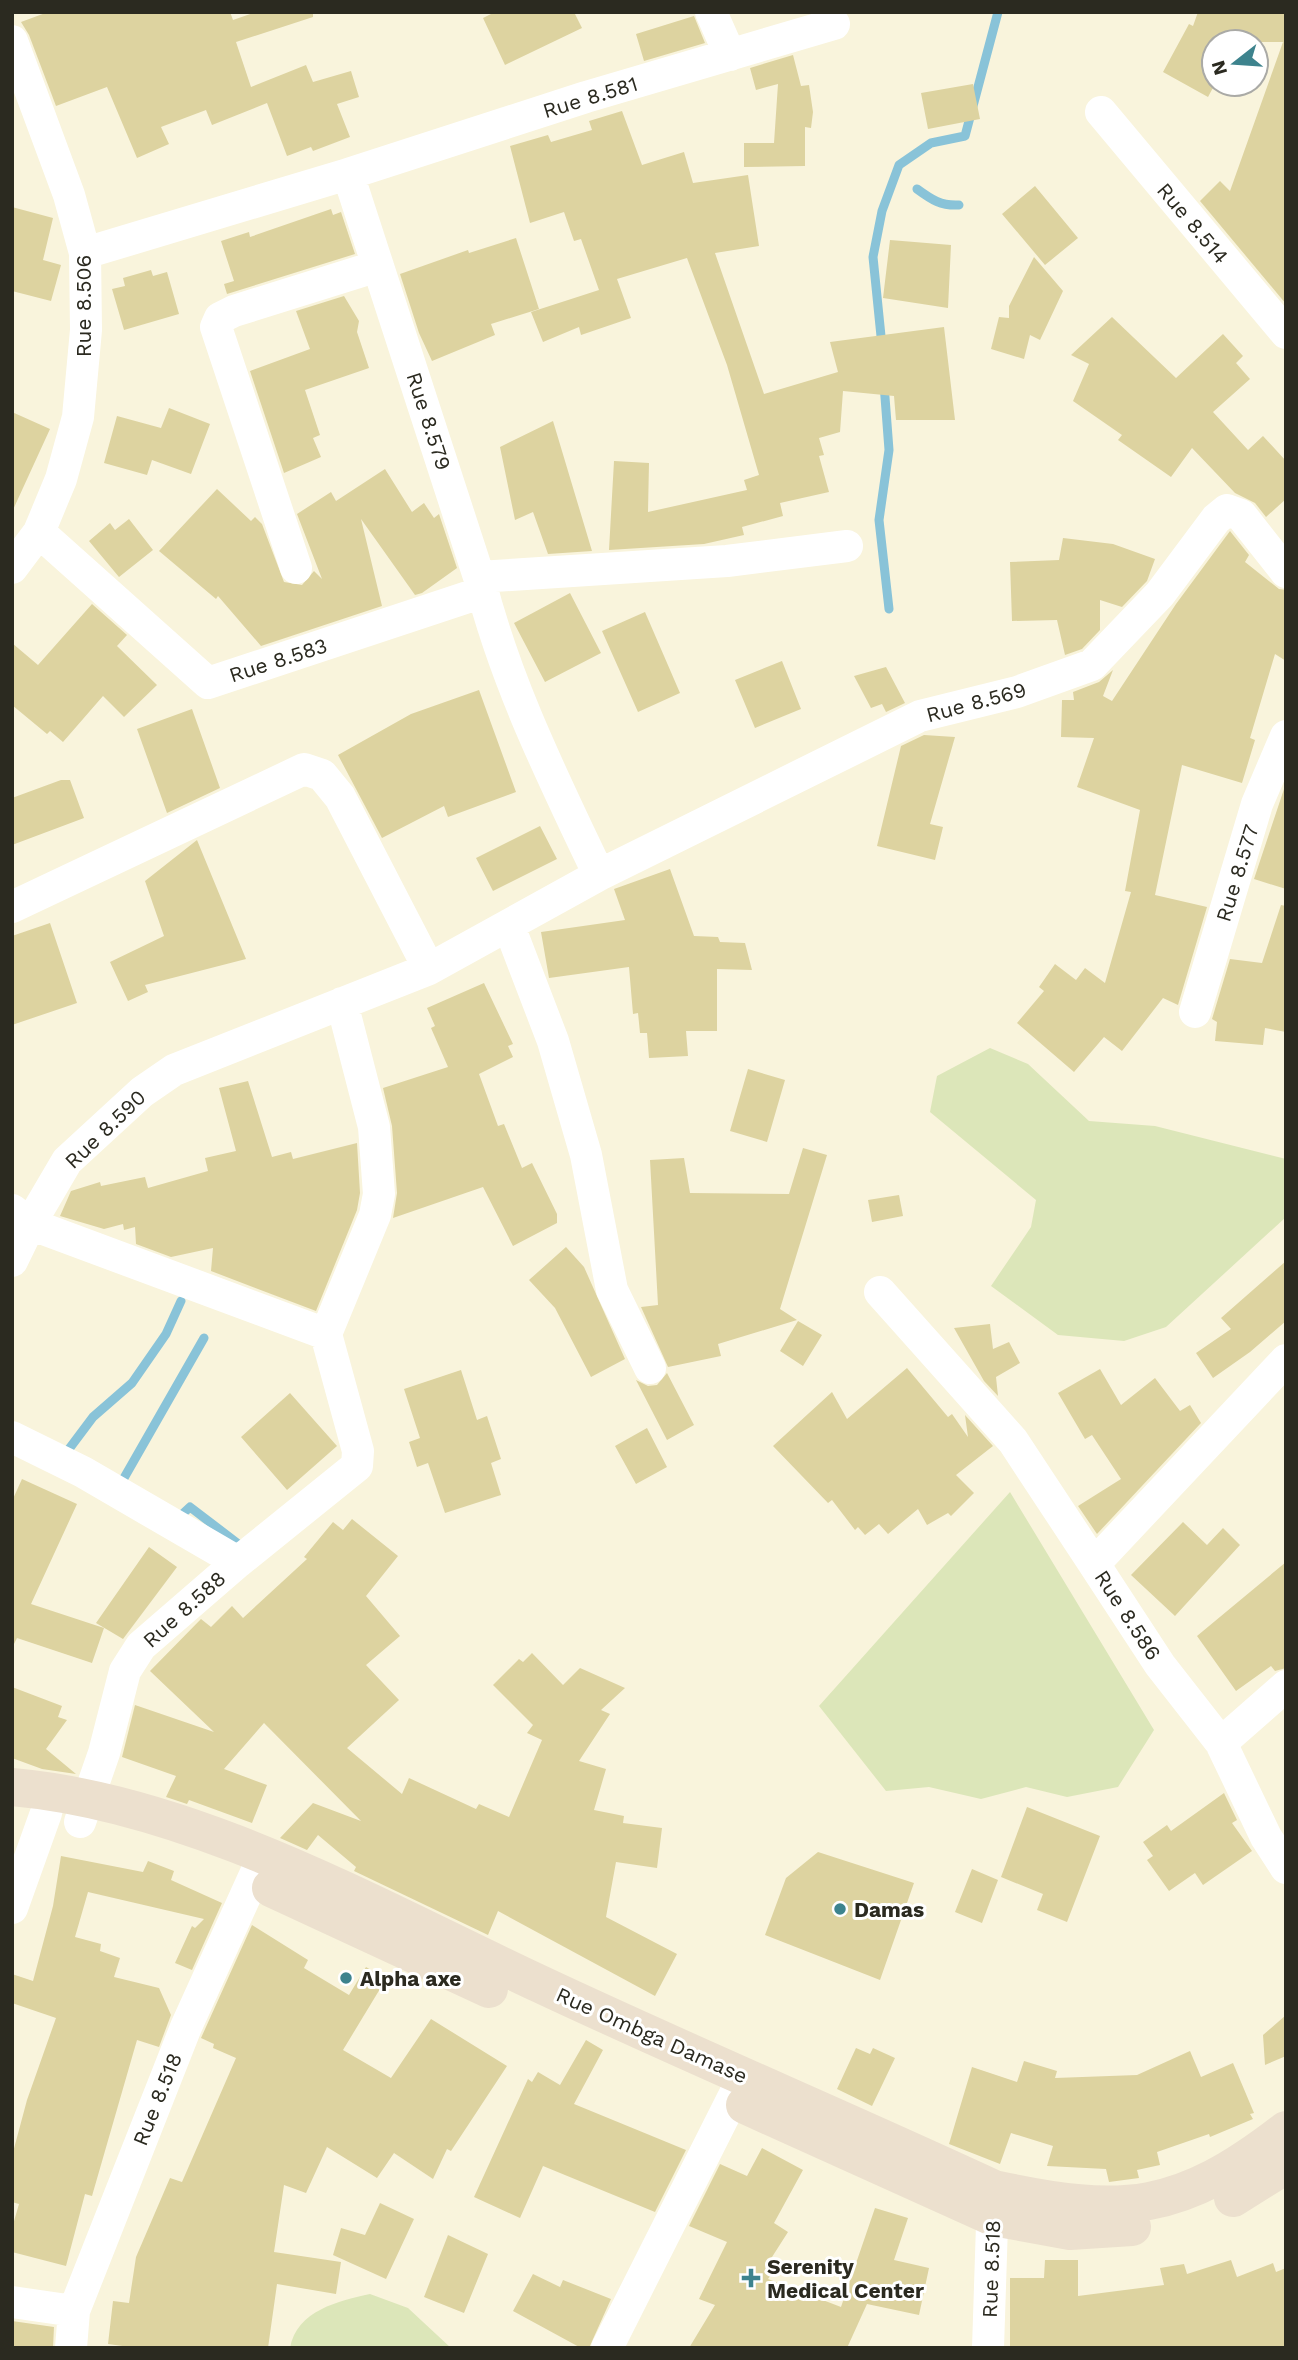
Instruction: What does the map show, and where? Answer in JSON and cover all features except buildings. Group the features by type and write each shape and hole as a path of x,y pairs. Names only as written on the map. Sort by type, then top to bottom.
{"main road":[{"name":"Rue Ombga Damase","path":"12,1787 55,1807 148,1840 258,1868 993,2203 1070,2231 1148,2225 1197,2214 1247,2191 1286,2165"},
{"name":"Rue Ombga Damase","path":"993,2203 1148,2203 1177,2196 1207,2183 1247,2160 1286,2130"}],"street":[{"path":"711,12 730,55"},
{"name":"Rue 8.581","path":"348,174 834,24"},
{"name":"Rue 8.506","path":"12,41 69,195 85,253 86,330 78,418 61,480 39,532 12,568"},
{"name":"Rue 8.514","path":"1101,112 1286,334"},
{"path":"85,253 348,174"},
{"name":"Rue 8.579","path":"348,174 509,676 537,746 599,875"},
{"path":"296,568 216,327 220,318 234,311 378,266"},
{"name":"Rue 8.569","path":"599,875 919,716 1017,692 1092,664 1160,594 1216,519 1227,510 1241,515 1286,572"},
{"name":"Rue 8.583","path":"39,532 208,683 481,585"},
{"path":"481,585 727,561 847,546"},
{"name":"Rue 8.577","path":"1195,1012 1257,804 1286,736"},
{"path":"12,907 304,769 323,775 340,797 429,969"},
{"name":"Rue 8.590","path":"12,1262 21,1217 67,1161 142,1092 174,1070 429,969 599,875"},
{"path":"509,926 553,1041 586,1155 612,1290 650,1367"},
{"path":"238,1562 357,1466 358,1451 326,1334 375,1215 379,1194 374,1127 342,1003"},
{"path":"21,1217 326,1334"},
{"path":"880,1292 1013,1441 1094,1564"},
{"name":"Rue 8.586","path":"1286,1360 1094,1564 1160,1665 1221,1743 1266,1837 1286,1868"},
{"name":"Rue 8.588","path":"12,1437 83,1472 238,1562 141,1646 125,1671 104,1753 55,1807"},
{"path":"1221,1743 1286,1686"},
{"path":"12,1909 55,1807"},
{"name":"Rue 8.518","path":"71,2348 74,2311 186,2027 258,1868"},
{"path":"607,2348 738,2088"},
{"name":"Rue 8.518","path":"988,2348 993,2203"},
{"path":"12,2302 74,2311"}],"green space":[{"path":"990,1048 1028,1064 1089,1121 1155,1126 1286,1159 1286,1217 1166,1327 1124,1341 1058,1335 991,1286 1031,1227 1036,1200 930,1112 937,1076"},
{"path":"1010,1492 1154,1730 1118,1787 1067,1797 1026,1787 981,1799 929,1787 886,1791 819,1706"},
{"path":"370,2294 408,2308 451,2348 290,2348 294,2335 310,2316 333,2304"}],"waterway":[{"path":"882,346 873,257 882,211 899,165 931,143 965,136 998,12"},
{"path":"917,189 937,202 959,205"},
{"path":"884,384 889,450 879,520 889,609"},
{"path":"63,1457 93,1417 132,1383 166,1334 181,1301"},
{"path":"120,1485 204,1338"},
{"path":"177,1519 190,1507 245,1549"}],"place":[{"name":"Damas","path":"840,1909"},
{"name":"Alpha axe","path":"346,1978"},
{"name":"Serenity Medical Center","path":"751,2278"}]}
